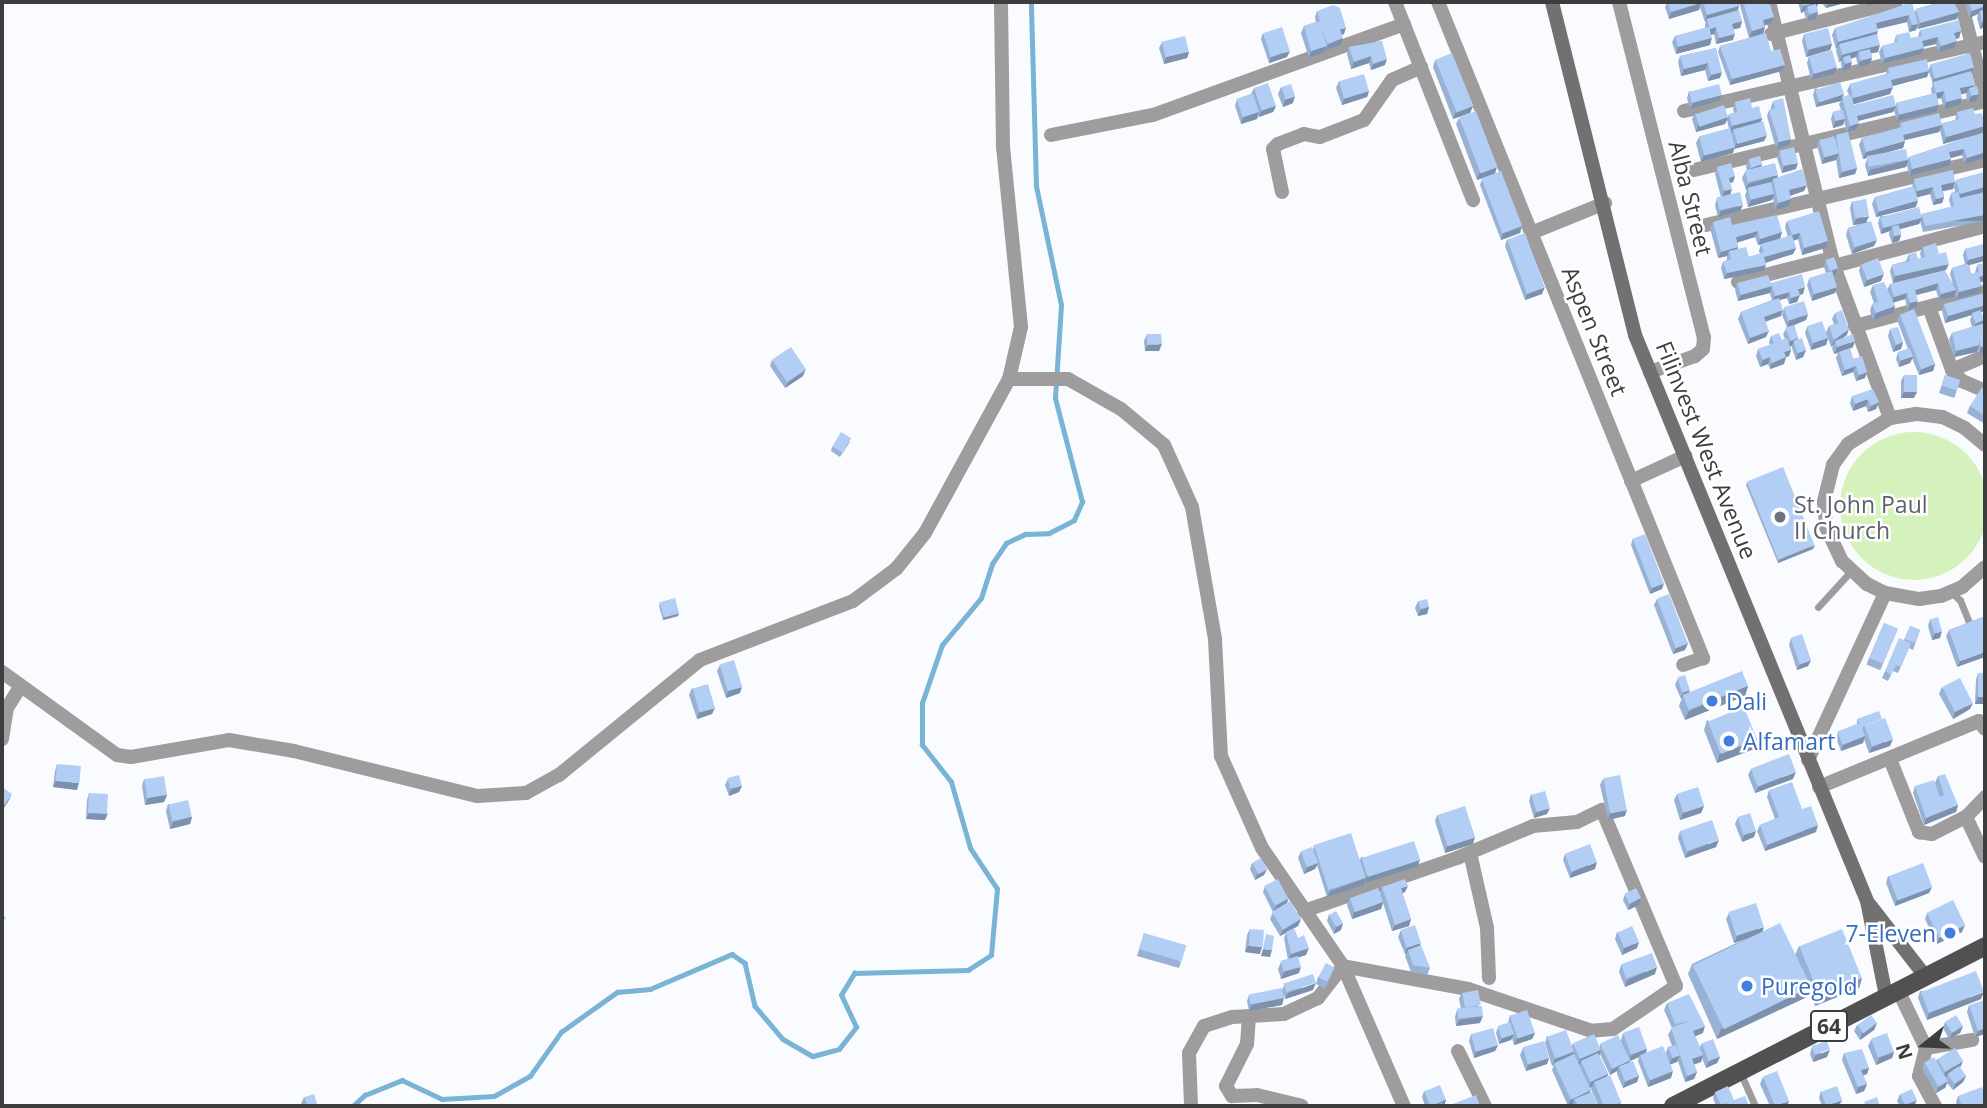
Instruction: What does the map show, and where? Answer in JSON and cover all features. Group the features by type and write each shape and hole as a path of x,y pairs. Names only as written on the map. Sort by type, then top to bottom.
{"main road":[{"name":"64","path":"1673,1106 1985,946"}],"street":[{"path":"2,671 117,755 131,757 229,740 294,751 477,796 526,793 559,775 700,660 853,601 896,569 925,533 1009,379 1021,327 1003,146 1001,2"},
{"path":"1395,2 1473,200"},
{"name":"Aspen Street","path":"1438,2 1703,658 1683,665"},
{"name":"Filinvest West Avenue","path":"1552,2 1605,203 1635,335 1867,901 1892,993"},
{"name":"Alba Street","path":"1619,2 1704,337 1703,349 1695,356 1650,372"},
{"path":"1769,2 1833,262 1890,418"},
{"path":"1753,39 1896,2"},
{"path":"1693,170 1985,99 1978,44 1961,2"},
{"path":"1051,135 1153,115 1404,24"},
{"path":"1684,111 1790,89 1978,44"},
{"path":"1282,192 1273,149 1278,144 1304,135 1320,137 1364,120 1392,80 1421,67"},
{"path":"1706,225 1985,160"},
{"path":"1531,233 1605,203"},
{"path":"1738,282 1985,226"},
{"path":"1855,326 1985,292"},
{"path":"1929,307 1952,370 1962,381 1985,391"},
{"path":"1952,370 1985,355"},
{"path":"1009,379 1068,379 1121,409 1164,445 1192,507 1215,639 1221,756 1262,848 1343,967 1405,1106"},
{"path":"1985,445 1965,428 1942,418 1916,414 1890,418 1847,444 1829,477 1826,527 1836,551 1851,571 1885,593 1919,599 1951,592 1985,568"},
{"path":"1632,481 1685,456"},
{"path":"1808,760 1885,593"},
{"path":"2,739 7,708 21,686"},
{"path":"1819,787 1890,760 1979,721 1985,729"},
{"path":"1890,760 1919,832 1932,834 1966,817 1985,797"},
{"path":"1304,911 1470,853 1533,826 1577,822 1602,810 1676,986 1613,1029 1592,1031 1468,989 1343,967"},
{"path":"1966,817 1985,857"},
{"path":"1470,853 1487,928 1489,978"},
{"name":"Filinvest West Avenue","path":"1867,901 1925,976"},
{"path":"1191,1106 1189,1053 1204,1026 1249,1016 1283,1014 1318,998 1343,967"},
{"path":"1892,993 1926,1048 1919,1076 1935,1106"},
{"path":"1249,1016 1247,1044 1226,1086 1232,1096 1256,1095 1302,1106"},
{"path":"1926,1048 1972,1040"},
{"path":"1458,1051 1485,1106"}],"lane":[{"path":"1818,607 1851,571"},
{"path":"1951,592 1960,600 1969,622"},
{"path":"1740,1072 1755,1106"}],"green space":[{"path":"1914,432 1943,437 1967,453 1983,477 1988,506 1983,535 1967,559 1943,575 1914,580 1885,575 1861,559 1845,535 1840,506 1845,477 1861,453 1885,437"}],"building":[{"path":"1668,2 1701,2 1701,3 1671,12"},
{"path":"1703,2 1738,2 1739,6 1707,15"},
{"path":"1743,2 1769,2 1774,17 1763,20 1765,27 1752,31"},
{"path":"1802,2 1818,2 1803,6"},
{"path":"1912,2 1918,24 1912,25 1909,15 1876,23 1878,31 1838,42 1835,28"},
{"path":"1941,2 1954,2 1959,12 1920,23 1916,9"},
{"path":"1969,2 1985,2 1985,6 1972,11"},
{"path":"1816,4 1818,12 1809,14 1807,6"},
{"path":"1333,5 1340,8 1346,28 1340,29 1343,38 1328,44 1321,28 1327,46 1311,51 1304,26 1320,21 1317,11"},
{"path":"1739,10 1742,21 1732,24 1735,34 1719,38 1716,27 1710,29 1707,19"},
{"path":"1985,10 1985,21 1982,22 1980,11"},
{"path":"1959,20 1961,31 1954,33 1957,41 1941,46 1938,37 1922,41 1924,48 1885,58 1882,46 1897,42 1896,35 1909,32 1911,38 1922,36 1920,30"},
{"path":"1282,27 1290,51 1271,57 1263,33"},
{"path":"1709,27 1712,38 1678,47 1675,36"},
{"path":"1828,28 1832,44 1808,50 1804,34"},
{"path":"1766,33 1771,51 1780,49 1785,65 1732,79 1720,46"},
{"path":"1877,34 1880,45 1842,55 1839,44"},
{"path":"1185,36 1189,52 1166,57 1162,42"},
{"path":"1382,41 1387,59 1373,64 1371,56 1354,62 1349,47"},
{"path":"1716,48 1722,72 1711,75 1708,63 1684,69 1680,56"},
{"path":"1870,49 1872,58 1860,60 1858,52"},
{"path":"1832,50 1837,67 1814,74 1809,57"},
{"path":"1452,53 1473,106 1457,113 1435,60"},
{"path":"1970,53 1974,67 1935,79 1931,64"},
{"path":"1850,55 1852,62 1845,64 1843,57"},
{"path":"1927,59 1929,71 1891,80 1893,87 1853,98 1850,84 1889,73 1888,68"},
{"path":"1971,71 1975,85 1960,88 1962,98 1946,102 1944,91 1936,93 1933,82"},
{"path":"1364,74 1369,91 1344,98 1339,81"},
{"path":"1840,82 1844,94 1819,102 1815,90"},
{"path":"1268,83 1276,106 1262,111 1254,88"},
{"path":"1291,84 1295,96 1286,99 1281,87"},
{"path":"1719,84 1722,95 1692,103 1689,92"},
{"path":"1977,86 1979,94 1971,96 1969,88"},
{"path":"1936,93 1939,105 1899,115 1896,103"},
{"path":"1253,94 1259,112 1243,117 1237,99"},
{"path":"1851,95 1854,105 1893,95 1896,106 1857,116 1859,123 1850,126 1842,97"},
{"path":"1750,98 1752,108 1759,106 1762,118 1732,126 1729,114 1737,112 1735,102"},
{"path":"1783,98 1791,139 1779,142 1769,110 1775,108 1773,101"},
{"path":"1724,105 1728,117 1699,127 1695,114"},
{"path":"1973,108 1975,114 1982,113 1985,126 1946,137 1942,123 1959,119 1957,112"},
{"path":"1843,110 1845,119 1835,121 1833,112"},
{"path":"1476,111 1498,167 1481,173 1459,117"},
{"path":"1939,113 1942,125 1903,135 1905,141 1866,152 1862,138 1902,127 1900,123"},
{"path":"1763,121 1767,135 1737,144 1733,130"},
{"path":"1730,128 1735,147 1704,156 1699,136"},
{"path":"1848,132 1857,168 1842,172 1836,135"},
{"path":"1985,132 1985,152 1967,158 1964,149 1949,152 1951,159 1912,169 1909,157"},
{"path":"1834,136 1839,153 1825,157 1820,140"},
{"path":"1794,147 1798,163 1783,166 1779,151"},
{"path":"1906,149 1908,160 1869,167 1867,156"},
{"path":"1760,156 1762,164 1751,168 1749,159"},
{"path":"1731,163 1735,176 1729,178 1732,189 1724,191 1717,167"},
{"path":"1775,163 1778,175 1748,182 1745,170"},
{"path":"1802,169 1807,185 1789,190 1791,199 1778,203 1773,179"},
{"path":"1953,170 1955,182 1941,185 1944,197 1936,199 1933,187 1917,191 1914,179"},
{"path":"1501,171 1522,226 1503,234 1481,179"},
{"path":"1985,172 1985,187 1960,194 1956,180"},
{"path":"1771,182 1774,194 1751,199 1748,188"},
{"path":"1914,186 1918,200 1879,212 1875,197"},
{"path":"1740,192 1743,205 1720,210 1717,197"},
{"path":"1958,192 1960,198 1985,192 1985,215 1925,226 1922,214 1954,206 1951,193"},
{"path":"1866,199 1869,216 1855,218 1852,201"},
{"path":"1919,207 1922,218 1883,228 1880,217"},
{"path":"1819,211 1828,241 1804,248 1800,233 1792,235 1787,221"},
{"path":"1777,215 1782,232 1760,239 1758,231 1736,237 1738,247 1721,252 1713,222 1730,217 1732,225"},
{"path":"1871,221 1877,240 1854,247 1848,228"},
{"path":"1899,225 1901,235 1894,236 1892,226"},
{"path":"1525,233 1545,288 1527,294 1507,239"},
{"path":"1792,235 1796,248 1764,257 1766,265 1727,273 1723,262 1731,259 1729,251 1746,247 1749,257 1764,252 1761,244"},
{"path":"1936,243 1939,254 1946,252 1949,264 1895,276 1892,265 1910,261 1909,254 1916,252 1918,259 1925,257 1923,247"},
{"path":"1985,244 1985,255 1968,260 1965,249"},
{"path":"1834,257 1838,268 1830,271 1826,260"},
{"path":"1878,258 1884,274 1867,280 1861,264"},
{"path":"1985,263 1985,275 1979,277 1982,286 1959,292 1952,268 1968,264 1971,274 1979,272 1977,265"},
{"path":"1832,271 1837,287 1814,294 1809,278"},
{"path":"1945,271 1956,290 1941,294 1938,283 1915,290 1918,301 1910,303 1907,293 1894,297 1890,284"},
{"path":"1802,274 1805,287 1798,289 1800,295 1791,298 1790,292 1775,296 1772,286 1741,295 1737,283 1768,275 1771,283"},
{"path":"1884,282 1895,306 1876,313 1872,304 1878,302 1873,285"},
{"path":"1985,293 1985,305 1948,316 1944,304"},
{"path":"1779,298 1783,310 1764,317 1769,331 1750,338 1741,312"},
{"path":"1804,301 1808,314 1788,321 1784,307"},
{"path":"1914,309 1935,364 1921,369 1900,314"},
{"path":"1842,310 1849,329 1834,340 1829,326 1838,323 1835,313"},
{"path":"1980,310 1984,320 1976,324 1972,313"},
{"path":"1822,321 1828,338 1813,343 1807,326"},
{"path":"1985,323 1985,346 1981,347 1979,340 1979,345 1956,351 1952,333"},
{"path":"1793,325 1798,338 1791,341 1786,328"},
{"path":"1898,327 1903,342 1896,345 1890,329"},
{"path":"1779,333 1782,340 1787,338 1791,350 1784,352 1786,357 1772,363 1770,357 1763,360 1758,349 1774,343 1771,336"},
{"path":"1147,334 1161,334 1162,344 1147,345"},
{"path":"1853,334 1855,341 1837,347 1835,341"},
{"path":"1802,338 1806,350 1797,353 1793,341"},
{"path":"791,347 806,369 787,382 772,360"},
{"path":"1850,348 1853,359 1862,356 1867,372 1859,375 1856,366 1845,370 1839,352"},
{"path":"1910,348 1913,357 1900,361 1898,352"},
{"path":"1904,375 1917,375 1917,392 1904,392"},
{"path":"1945,375 1960,380 1957,390 1942,385"},
{"path":"1982,387 1985,389 1985,416 1970,406"},
{"path":"1873,389 1879,402 1871,406 1868,399 1855,404 1852,396"},
{"path":"841,432 851,438 843,453 832,447"},
{"name":"St. John Paul II Church","path":"1783,467 1814,545 1778,559 1747,482"},
{"path":"1645,534 1664,583 1652,588 1633,539"},
{"path":"1669,594 1688,643 1676,648 1657,599"},
{"path":"675,598 679,613 664,618 660,602"},
{"path":"1427,599 1429,607 1420,609 1418,601"},
{"path":"1985,616 1985,652 1960,661 1949,630"},
{"path":"1938,617 1942,631 1934,634 1930,619"},
{"path":"1884,623 1898,629 1883,664 1869,658"},
{"path":"1910,626 1920,630 1915,643 1905,639"},
{"path":"1802,634 1811,660 1800,664 1791,638"},
{"path":"1899,638 1911,643 1901,667 1896,665 1891,675 1885,671"},
{"path":"734,660 742,687 728,691 720,664"},
{"path":"1742,671 1748,686 1689,710 1683,695"},
{"path":"1978,673 1985,673 1985,697 1978,697"},
{"path":"1685,675 1690,690 1682,693 1677,677"},
{"path":"1960,678 1973,703 1955,712 1942,687"},
{"path":"708,684 715,708 700,712 693,688"},
{"name":"Alfamart","path":"1744,707 1757,739 1721,754 1708,722"},
{"path":"1879,711 1882,719 1862,728 1857,719"},
{"path":"1885,718 1893,739 1872,746 1864,726"},
{"path":"1860,723 1865,736 1843,745 1838,732"},
{"path":"1789,754 1796,772 1758,786 1751,769"},
{"path":"57,764 81,766 79,783 56,781"},
{"path":"1945,774 1958,805 1926,818 1915,786 1934,780 1940,797 1944,795 1938,776"},
{"path":"739,775 742,786 730,789 727,778"},
{"path":"1620,775 1627,810 1610,814 1603,778"},
{"path":"164,776 167,795 147,798 144,779"},
{"path":"1792,782 1802,809 1811,806 1818,825 1767,845 1760,825 1779,817 1769,790"},
{"path":"2,787 12,794 4,805 2,803"},
{"path":"1698,787 1704,806 1683,813 1677,794"},
{"path":"1545,791 1550,808 1537,812 1532,795"},
{"path":"89,793 108,794 107,814 88,813"},
{"path":"188,800 192,817 172,821 169,804"},
{"path":"1465,806 1475,837 1448,846 1437,815"},
{"path":"1750,813 1756,831 1744,835 1738,817"},
{"path":"1712,820 1719,840 1687,851 1680,831"},
{"path":"1351,833 1366,878 1328,890 1314,845"},
{"path":"1414,841 1420,860 1368,877 1362,858"},
{"path":"1590,844 1597,862 1572,871 1565,854"},
{"path":"1312,847 1318,863 1307,867 1301,851"},
{"path":"1261,858 1267,869 1259,874 1252,863"},
{"path":"1923,863 1932,887 1898,901 1888,876"},
{"path":"1278,879 1288,899 1275,905 1265,886"},
{"path":"1405,879 1408,886 1401,888 1411,919 1395,925 1382,887"},
{"path":"1378,888 1383,902 1355,912 1350,898"},
{"path":"1636,888 1641,898 1629,904 1624,894"},
{"path":"1953,900 1965,925 1939,938 1927,913"},
{"path":"1290,901 1301,919 1283,930 1272,912"},
{"path":"1756,903 1764,927 1736,936 1728,912"},
{"path":"1336,911 1343,923 1336,927 1329,915"},
{"name":"Puregold","path":"1780,923 1811,987 1724,1029 1693,966"},
{"path":"1415,925 1421,943 1407,948 1401,930"},
{"path":"1632,926 1639,942 1624,948 1617,933"},
{"path":"1294,928 1298,938 1304,935 1309,948 1291,954 1286,932"},
{"path":"1250,929 1264,930 1263,947 1249,946"},
{"path":"1842,929 1862,978 1819,995 1799,946"},
{"path":"1144,933 1186,945 1182,961 1139,949"},
{"path":"1266,934 1274,936 1272,950 1263,949"},
{"path":"1421,945 1430,968 1413,965 1408,950"},
{"path":"1652,953 1657,967 1626,978 1621,964"},
{"path":"1298,956 1301,967 1283,971 1281,961"},
{"path":"1326,963 1335,968 1327,982 1318,977"},
{"path":"1976,971 1984,992 1929,1013 1921,992"},
{"path":"1313,974 1316,983 1286,992 1284,984"},
{"path":"1282,988 1284,998 1251,1004 1249,994"},
{"path":"1478,990 1481,1005 1465,1008 1462,993"},
{"path":"1689,994 1705,1026 1693,1031 1703,1055 1692,1059 1697,1072 1687,1076 1671,1028 1690,1021 1675,1024 1667,1003"},
{"path":"1985,1000 1985,1028 1978,1031 1969,1005"},
{"path":"1482,1006 1483,1016 1458,1019 1457,1009"},
{"path":"1527,1010 1535,1033 1518,1039 1510,1016"},
{"path":"1871,1015 1877,1023 1863,1033 1857,1025"},
{"path":"1956,1015 1963,1026 1952,1033 1945,1022"},
{"path":"1510,1022 1514,1034 1502,1038 1498,1026"},
{"path":"1639,1027 1647,1049 1631,1054 1623,1033"},
{"path":"1493,1028 1498,1045 1476,1052 1471,1034"},
{"path":"1566,1030 1574,1052 1555,1058 1547,1037"},
{"path":"1887,1033 1894,1052 1878,1058 1871,1039"},
{"path":"1594,1034 1601,1050 1580,1059 1573,1043"},
{"path":"1618,1035 1630,1060 1612,1069 1600,1044"},
{"path":"1713,1039 1720,1057 1709,1061 1702,1043"},
{"path":"1544,1041 1549,1058 1528,1064 1523,1047"},
{"path":"1827,1041 1830,1050 1815,1055 1812,1046"},
{"path":"1676,1045 1680,1055 1673,1058 1669,1048"},
{"path":"1663,1046 1673,1071 1650,1080 1640,1055"},
{"path":"1955,1048 1963,1061 1945,1072 1937,1059"},
{"path":"1862,1049 1869,1068 1861,1070 1867,1084 1858,1087 1844,1053"},
{"path":"1598,1053 1608,1074 1591,1082 1581,1061"},
{"path":"1574,1054 1591,1090 1571,1100 1554,1063"},
{"path":"1934,1057 1948,1081 1938,1087 1924,1062"},
{"path":"1633,1061 1639,1076 1625,1081 1619,1067"},
{"path":"1959,1066 1966,1076 1954,1084 1948,1074"},
{"path":"1777,1071 1789,1101 1775,1106 1763,1077"},
{"path":"1610,1075 1621,1102 1604,1106 1594,1082"},
{"path":"1440,1085 1446,1100 1430,1106 1424,1091"},
{"path":"1728,1086 1734,1100 1745,1096 1749,1106 1729,1106 1727,1103 1721,1105 1715,1092"},
{"path":"1837,1086 1842,1100 1826,1106 1821,1092"},
{"path":"1982,1087 1985,1106 1962,1106 1958,1096"},
{"path":"1912,1089 1917,1100 1905,1105 1900,1094"},
{"path":"1592,1092 1599,1106 1578,1106 1574,1099"},
{"path":"314,1094 317,1104 307,1106 304,1097"},
{"path":"1476,1095 1480,1106 1450,1105"},
{"path":"1877,1097 1880,1106 1866,1106 1864,1102"}],"waterway":[{"path":"353,1106 365,1095 402,1080 442,1099 494,1096 530,1076 561,1032 617,992 650,989 732,954 745,963 755,1006 783,1039 813,1056 839,1049 856,1027 841,995 854,973 968,970 991,955 997,889 970,848 951,782 922,745 922,703 942,645 981,598 992,564 1006,543 1025,534 1049,533 1074,520 1082,502 1055,398 1061,305 1036,186 1031,2"}],"place":[{"name":"St. John Paul II Church","path":"1780,517"},
{"name":"Dali","path":"1712,701"},
{"name":"Alfamart","path":"1729,741"},
{"name":"7-Eleven","path":"1950,933"},
{"name":"Puregold","path":"1747,986"}]}
